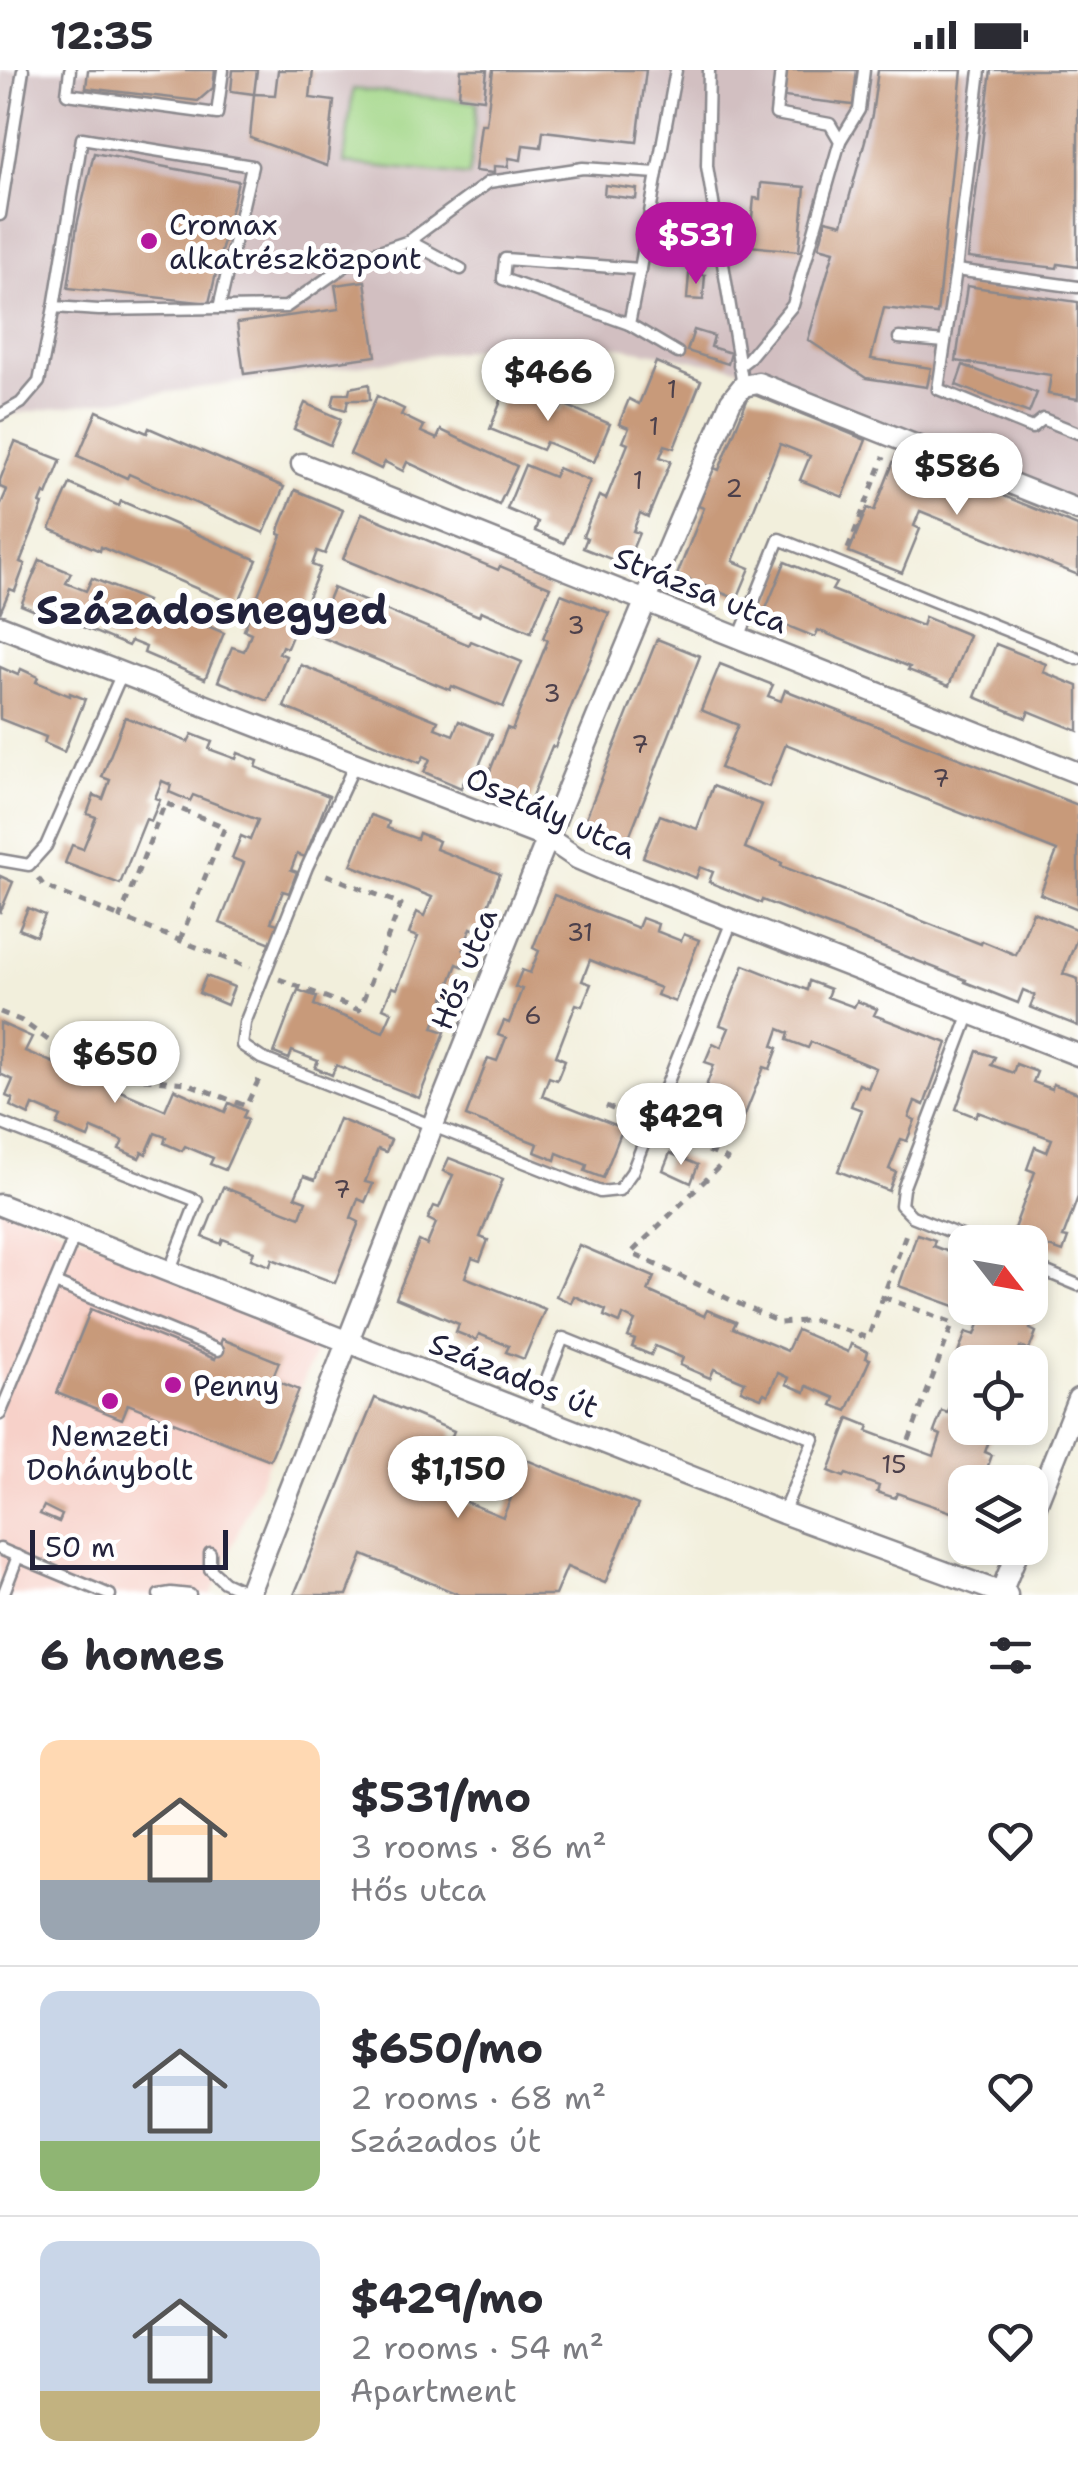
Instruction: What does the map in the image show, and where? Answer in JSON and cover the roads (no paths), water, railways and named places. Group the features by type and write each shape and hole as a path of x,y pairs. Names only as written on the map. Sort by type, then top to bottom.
{"street":[{"path":"747,378 1078,510"},
{"name":"Hős utca","path":"248,1594 645,600 732,401 747,378"},
{"name":"Strázsa utca","path":"302,464 1078,773"},
{"name":"Osztály utca","path":"0,626 549,839 577,858 1078,1055"},
{"name":"Százados út","path":"0,1206 532,1416 1003,1594"},
{"path":"1048,1475 1078,1399"},
{"path":"1003,1594 1013,1565"}],"lane":[{"path":"0,215 23,70"},
{"path":"70,70 66,94 217,114 223,70"},
{"path":"629,324 676,70"},
{"path":"710,70 706,166 747,378"},
{"path":"781,70 776,114 830,124 840,141"},
{"path":"747,378 748,359 793,305 840,141 859,110 864,70"},
{"path":"980,70 938,390 1032,428 1044,420 1078,433"},
{"path":"0,415 20,403 39,382 82,138 252,166 219,308"},
{"path":"54,307 286,307 354,259 409,241 489,182 583,168 657,173"},
{"path":"409,241 461,269"},
{"path":"640,269 505,259 503,279 629,324 678,353"},
{"path":"956,270 1078,287"},
{"path":"899,338 945,342"},
{"path":"739,638 779,540 1078,660"},
{"path":"0,860 29,865 46,846 122,673"},
{"path":"354,764 245,1023 242,1045 268,1061 600,1192 619,1190 632,1172 732,921"},
{"path":"948,1231 912,1216 901,1205 903,1188 970,1013"},
{"path":"0,1123 197,1201 170,1272"},
{"path":"0,1414 75,1235"},
{"path":"1048,1272 1078,1285"},
{"path":"55,1282 218,1350"},
{"path":"532,1416 563,1338 814,1438 784,1513"},
{"path":"0,1549 110,1595"},
{"path":"210,1553 210,1568 224,1582 248,1594"},
{"path":"4,1595 18,1556"},
{"path":"159,1595 190,1595"}],"place":[{"name":"Cromax alkatrészközpont","path":"149,241"},
{"name":"Penny","path":"173,1385"},
{"name":"Nemzeti Dohánybolt","path":"110,1401"}],"district":[{"name":"Századosnegyed","path":"212,610"}]}
